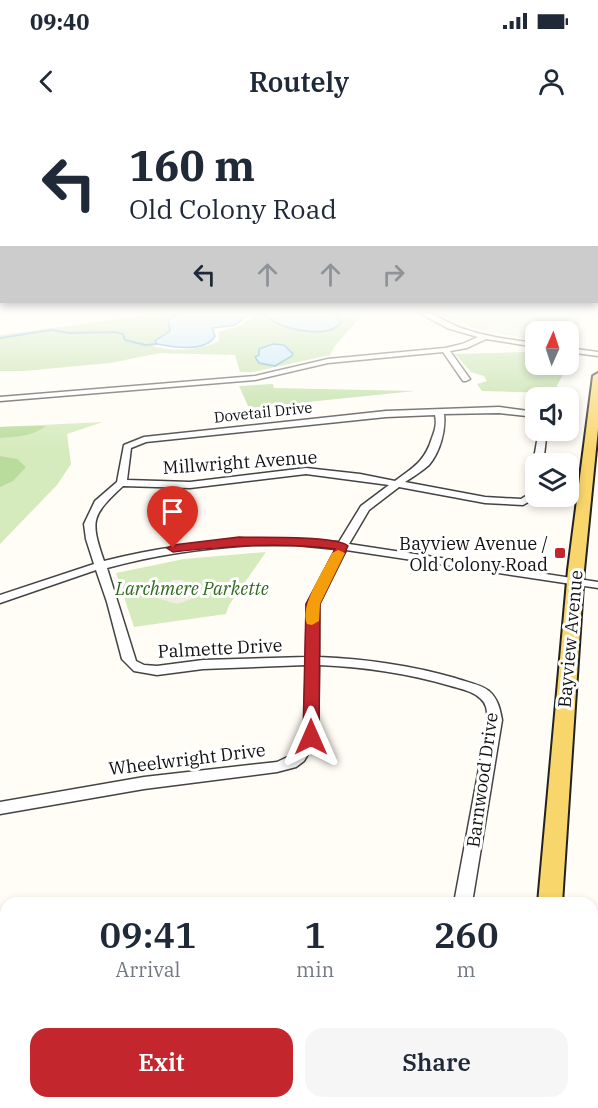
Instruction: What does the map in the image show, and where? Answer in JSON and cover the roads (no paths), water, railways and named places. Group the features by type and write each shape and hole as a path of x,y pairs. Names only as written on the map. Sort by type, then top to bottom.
{"main road":[{"name":"Bayview Avenue","path":"550,897 575,582 598,376"}],"street":[{"path":"0,399 255,378 328,362 356,359"},
{"path":"452,359 466,379"},
{"name":"Wheelwright Drive","path":"0,808 144,783 292,764 303,755 311,737 313,604 342,546 365,507 425,463 433,452 441,424 439,412"},
{"name":"Dovetail Drive","path":"120,483 124,475 127,447 144,440 386,414 525,412"},
{"name":"Millwright Avenue","path":"120,483 190,485 306,471 396,484"},
{"path":"99,564 89,524 99,503 120,483"},
{"path":"396,484 485,500 525,501"},
{"path":"0,598 99,564 151,552 239,541 308,542 342,546 598,585"},
{"name":"Palmette Drive","path":"99,564 113,602 128,659 134,667 166,671 189,666 234,663 311,662"},
{"name":"Barnwood Drive","path":"311,662 352,662 423,673 483,692 494,704 495,720 463,897"}],"water":[{"path":"256,359 287,359 275,366 259,363"}],"place":[{"name":"Bayview Avenue / Old Colony Road","path":"560,553"}],"park label":[{"name":"Larchmere Parkette","path":"192,588"}]}
